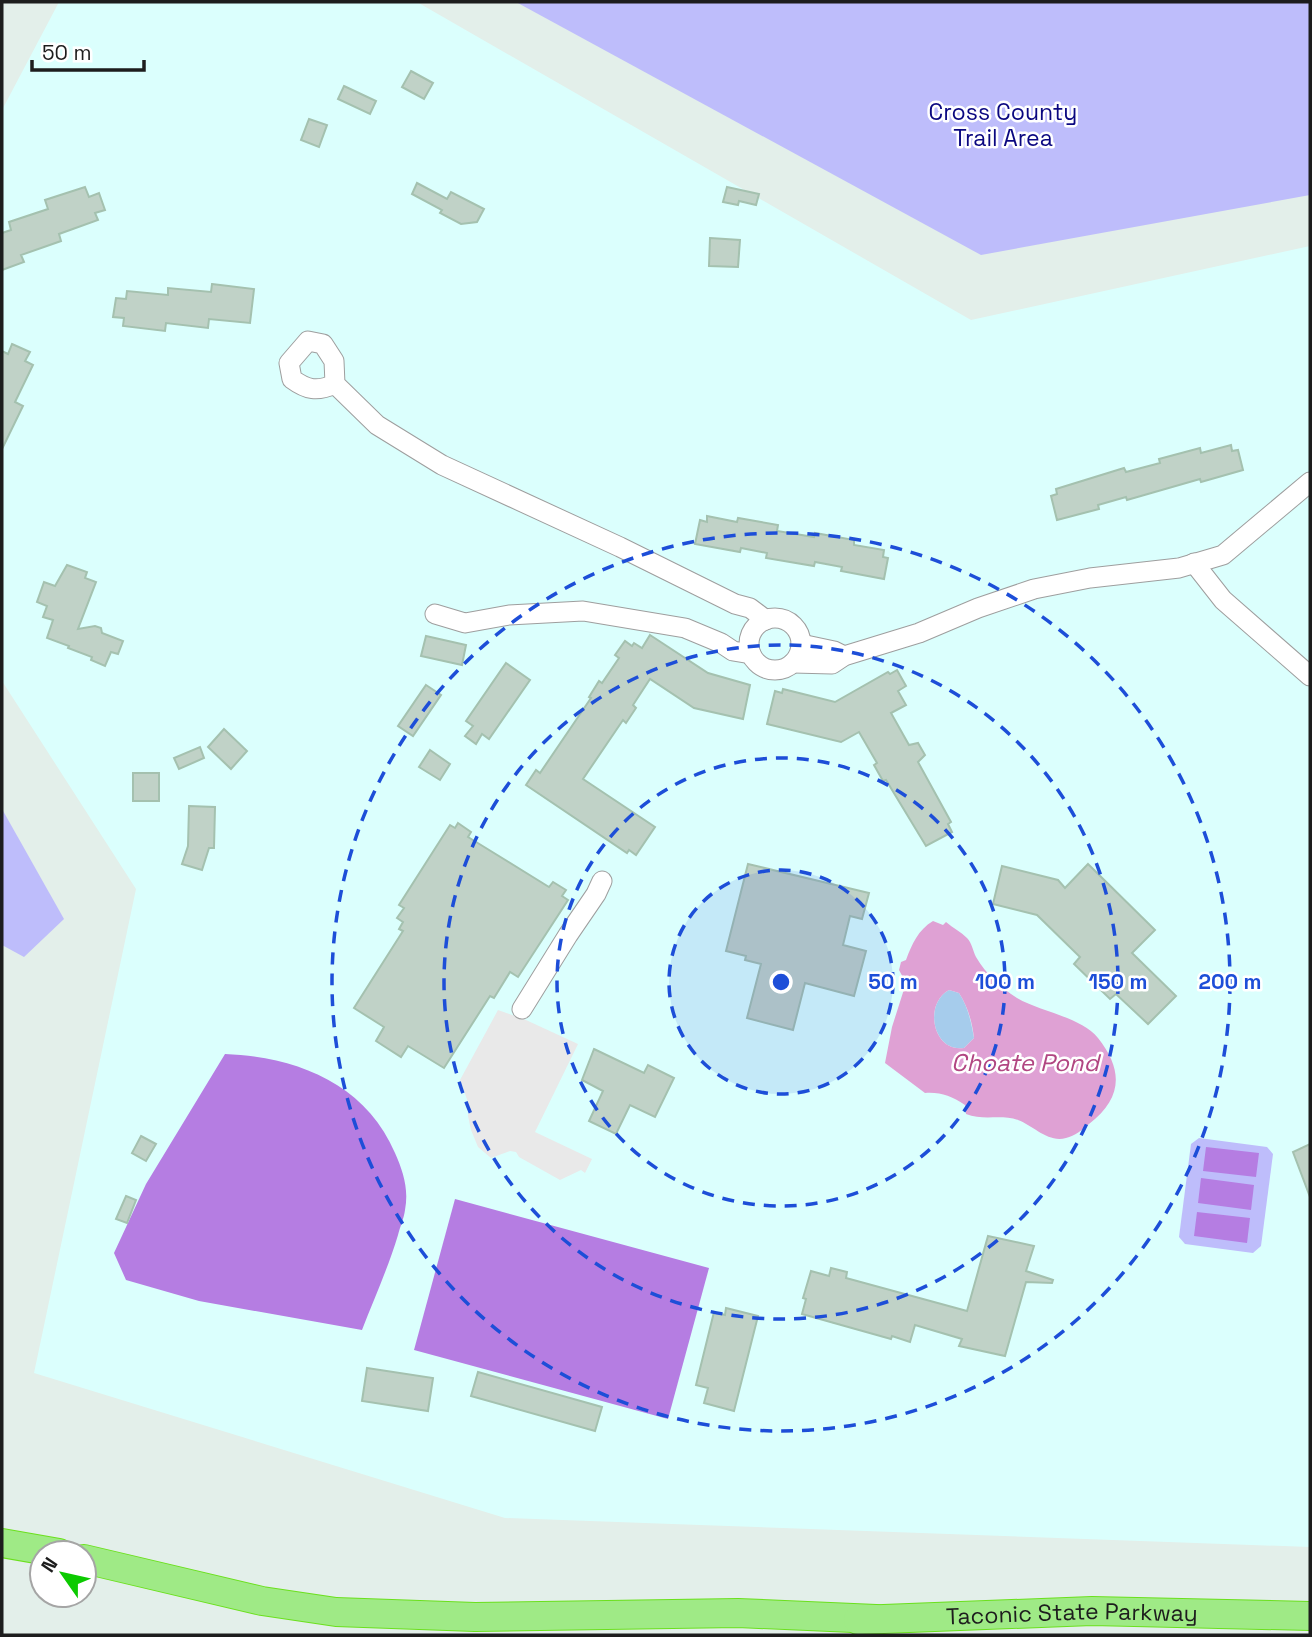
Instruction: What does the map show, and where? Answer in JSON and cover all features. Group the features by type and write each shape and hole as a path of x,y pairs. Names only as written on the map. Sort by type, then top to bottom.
{"highway":[{"path":"2,1543 28,1548"},
{"path":"98,1562 240,1596 336,1612 501,1617 738,1613 876,1619"},
{"name":"Taconic State Parkway","path":"621,1635 876,1619 1093,1611 1310,1616"}],"street":[{"path":"335,384 377,425 442,465 620,547 734,604 755,636 759,665 780,670 793,663 801,644 796,629 783,620 755,636 735,637 721,643 685,628 583,611 509,615 465,623 435,614"},
{"path":"793,663 832,664 844,656 919,633 1034,589 1083,579 1179,568 1223,555 1310,482"},
{"path":"1195,563 1223,600 1310,676"},
{"path":"801,644 834,651 844,656"},
{"path":"523,1009 602,881"}],"shaded area":[{"path":"59,2 417,2 971,320 1310,246 1310,1547 505,1518 34,1373 136,889 2,681 2,110"},
{"path":"949,990 959,993 970,1020 974,1038 964,1048 953,1048 945,1043 935,1026 936,1006"},
{"path":"498,1010 578,1044 535,1132 592,1159 585,1173 581,1170 560,1180 519,1157 516,1152 510,1151 491,1158 478,1147 471,1130 469,1105 460,1080"},
{"path":"225,1054 277,1061 325,1078 366,1108 395,1153 406,1187 404,1213 390,1259 362,1330 199,1301 126,1280 114,1253 146,1184"},
{"path":"1206,1147 1259,1153 1256,1177 1203,1171"},
{"path":"1201,1178 1254,1185 1251,1210 1198,1203"},
{"path":"455,1199 709,1268 668,1419 414,1350"},
{"path":"1197,1212 1250,1218 1247,1243 1194,1236"}],"green space":[{"name":"Cross County Trail Area","path":"516,2 1310,2 1310,195 981,255"},
{"path":"2,809 64,919 24,957 2,945"},
{"path":"1199,1138 1267,1147 1273,1154 1261,1246 1253,1253 1185,1244 1179,1237 1191,1144"}],"water":[{"name":"Choate Pond","path":"933,921 943,925 946,922 967,938 980,963 1005,990 1027,1003 1082,1025 1098,1038 1112,1062 1116,1084 1108,1104 1081,1131 1059,1139 1041,1133 1018,1120 966,1114 965,1105 946,1095 925,1093 885,1063 892,1027 906,983 899,970 901,962 906,960 923,929","holes":["949,990 959,993 969,1015 974,1038 964,1048 953,1048 939,1036 934,1016 941,997"]}],"building":[{"path":"411,71 433,83 424,99 402,87"},
{"path":"344,86 376,101 370,114 338,99"},
{"path":"309,119 327,125 319,147 301,140"},
{"path":"417,183 447,199 451,192 484,209 477,222 461,224 412,194"},
{"path":"85,187 89,197 99,193 105,210 95,213 98,220 59,234 61,241 21,255 24,262 2,270 2,233 11,230 9,222 48,209 45,200"},
{"path":"727,187 759,194 756,205 739,201 738,205 723,202"},
{"path":"710,238 740,240 738,267 709,266"},
{"path":"212,284 254,289 250,323 209,319 208,328 166,323 165,331 123,326 124,318 113,317 116,298 126,299 127,291 168,295 168,288 211,292"},
{"path":"12,344 30,352 25,361 33,365 15,402 23,406 2,449 2,351 8,354"},
{"path":"1231,445 1232,451 1238,450 1243,470 1127,500 1126,497 1098,505 1099,509 1057,520 1051,496 1057,494 1056,489 1124,468 1126,472 1160,463 1159,459 1200,448 1201,453"},
{"path":"707,516 737,522 738,518 778,525 777,531 814,537 815,533 854,540 854,545 884,550 883,557 888,558 884,579 841,571 842,567 815,562 814,566 766,558 767,553 741,548 740,552 695,544 700,520 707,522"},
{"path":"67,565 87,572 85,578 96,582 78,629 95,626 101,628 102,633 123,641 118,654 111,652 105,666 91,660 92,657 47,638 53,620 43,617 47,606 37,602 44,582 55,586"},
{"path":"650,635 708,673 750,685 743,719 694,708 650,679 633,705 636,708 626,723 623,720 583,779 655,827 636,855 629,850 627,853 526,785 536,770 540,773 591,698 589,697 599,681 602,683 619,658 615,655 625,641 642,648"},
{"path":"426,636 466,645 462,665 421,656"},
{"path":"506,663 530,680 489,739 482,734 476,744 465,736 473,726 466,721"},
{"path":"897,670 906,686 898,691 906,705 891,713 909,745 918,743 925,755 918,762 951,822 948,824 952,832 926,846 886,780 883,781 874,765 877,763 859,732 841,742 767,724 775,691 782,693 783,689 835,702 888,672 890,674"},
{"path":"426,685 441,695 413,736 398,726"},
{"path":"224,729 247,751 231,769 208,747"},
{"path":"200,747 204,758 179,769 174,758"},
{"path":"430,750 450,764 440,780 419,767"},
{"path":"133,773 159,773 159,801 133,801"},
{"path":"189,806 215,807 214,848 209,848 202,870 182,864 188,846"},
{"path":"458,823 471,832 468,837 549,887 553,882 566,890 562,896 568,900 518,977 510,972 494,998 490,996 444,1068 408,1046 401,1057 376,1041 384,1027 354,1008 403,931 399,929 403,922 397,918 404,908 399,905 450,825 455,828"},
{"path":"748,864 869,893 862,919 850,916 843,945 866,951 854,996 805,983 793,1030 747,1018 761,964 745,960 746,956 726,951"},
{"path":"1088,864 1155,930 1132,953 1176,996 1148,1024 1116,994 1110,999 1074,964 1080,957 1037,915 993,904 1002,866 1058,880 1065,888"},
{"path":"594,1049 644,1073 648,1065 674,1078 655,1117 630,1105 616,1134 589,1121 603,1091 582,1080"},
{"path":"141,1136 156,1144 146,1161 132,1153"},
{"path":"1310,1144 1310,1197 1293,1152"},
{"path":"126,1196 136,1200 127,1223 116,1219"},
{"path":"988,1236 1034,1246 1026,1271 1053,1280 1052,1283 1026,1282 1005,1356 959,1346 962,1339 915,1325 910,1342 802,1314 806,1299 803,1298 811,1271 829,1276 831,1268 847,1272 846,1278 967,1311"},
{"path":"726,1308 758,1316 734,1411 704,1403 708,1388 696,1385 714,1312 725,1315"},
{"path":"367,1368 433,1378 428,1411 362,1401"},
{"path":"478,1372 602,1407 595,1431 471,1396"}]}
